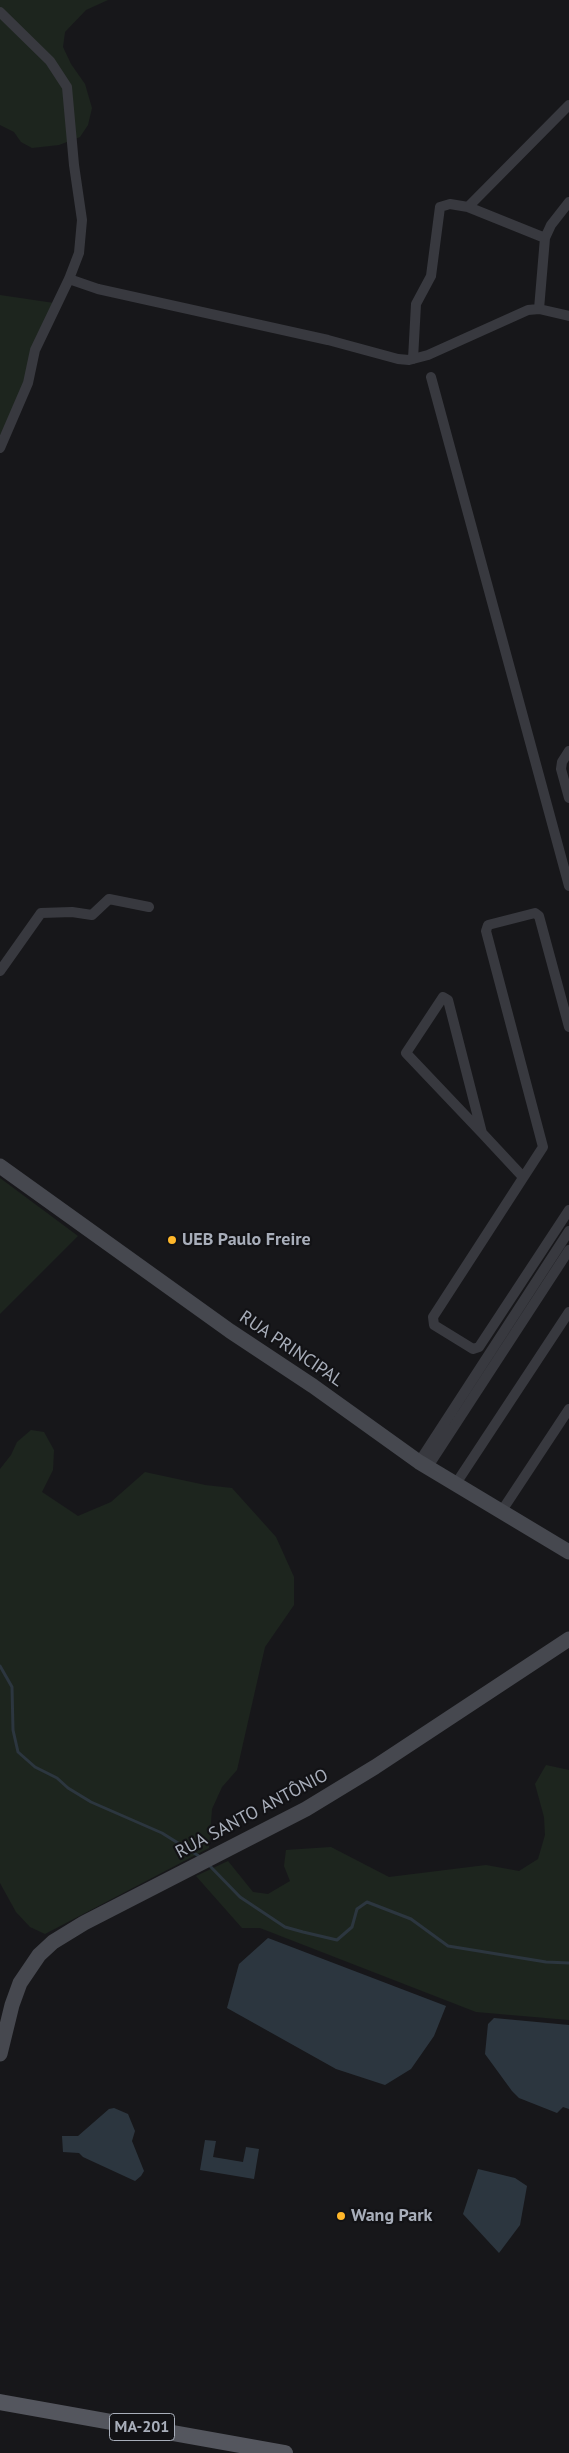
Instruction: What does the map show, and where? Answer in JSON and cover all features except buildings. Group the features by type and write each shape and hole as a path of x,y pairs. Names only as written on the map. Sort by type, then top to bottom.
{"main road":[{"name":"RUA PRINCIPAL","path":"0,1166 222,1326 319,1390 423,1465 569,1552"},
{"name":"RUA SANTO ANTÔNIO","path":"0,2054 12,2005 20,1983 39,1955 53,1942 84,1923 329,1795 569,1640"},
{"name":"MA-201","path":"0,2402 284,2453"}],"street":[{"path":"0,12 50,61 67,88 74,165 82,220 79,253 70,279 35,350 28,383 0,448"},
{"path":"468,207 569,105"},
{"path":"539,310 546,238 551,224 569,202"},
{"path":"413,359 416,304 431,276 439,211 444,205 468,207 546,238"},
{"path":"70,279 98,289 328,340 398,359 413,359 461,342 514,314 539,310 569,316"},
{"path":"431,377 569,886"},
{"path":"569,751 562,762 562,769 569,798"},
{"path":"0,971 40,913 72,912 92,915 109,899 149,907"},
{"path":"569,1027 539,916 535,913 488,925 486,931 543,1147 433,1317 434,1325 473,1350 479,1348 569,1210"},
{"path":"482,1133 448,1000 443,997 406,1053 523,1177"},
{"path":"423,1465 569,1232"},
{"path":"423,1465 569,1250"},
{"path":"456,1485 569,1312"},
{"path":"501,1512 569,1409"}],"shaded area":[{"path":"0,0 108,0 86,10 65,32 63,47 71,64 85,84 92,108 88,125 80,137 59,145 32,148 21,142 14,132 0,125"},
{"path":"0,295 54,303 25,382 0,436"},
{"path":"0,1178 78,1236 0,1314"},
{"path":"31,1430 44,1432 54,1450 53,1470 42,1492 78,1516 111,1502 145,1472 205,1485 232,1488 276,1537 294,1577 294,1605 265,1647 237,1770 222,1787 212,1809 209,1848 45,1934 30,1927 16,1912 0,1883 0,1469 11,1455 17,1442"},
{"path":"546,1765 569,1770 569,2020 476,2012 260,1928 242,1928 196,1876 228,1861 253,1892 268,1894 290,1881 284,1866 286,1850 331,1847 389,1877 486,1865 519,1871 538,1859 545,1835 544,1817 535,1784"},
{"path":"268,1938 446,2006 434,2036 411,2069 385,2085 336,2069 227,2008 239,1964"},
{"path":"494,2018 569,2025 569,2109 563,2107 557,2113 519,2098 512,2091 485,2054 488,2024"},
{"path":"114,2108 128,2114 135,2131 132,2141 144,2171 135,2181 83,2157 79,2153 63,2152 62,2136 78,2136 109,2109"},
{"path":"205,2140 216,2141 213,2157 243,2162 246,2147 259,2149 254,2179 200,2170"},
{"path":"478,2169 515,2178 527,2186 520,2225 499,2253 463,2214"}],"waterway":[{"path":"0,1666 12,1687 13,1730 18,1752 35,1767 57,1778 68,1788 91,1802 162,1833 202,1858"},
{"path":"208,1864 240,1897 285,1927 303,1932 337,1940 352,1927 357,1909 367,1902 411,1919 448,1946 546,1962 569,1963"}],"place":[{"name":"UEB Paulo Freire","path":"172,1240"},
{"name":"Wang Park","path":"341,2216"}]}
